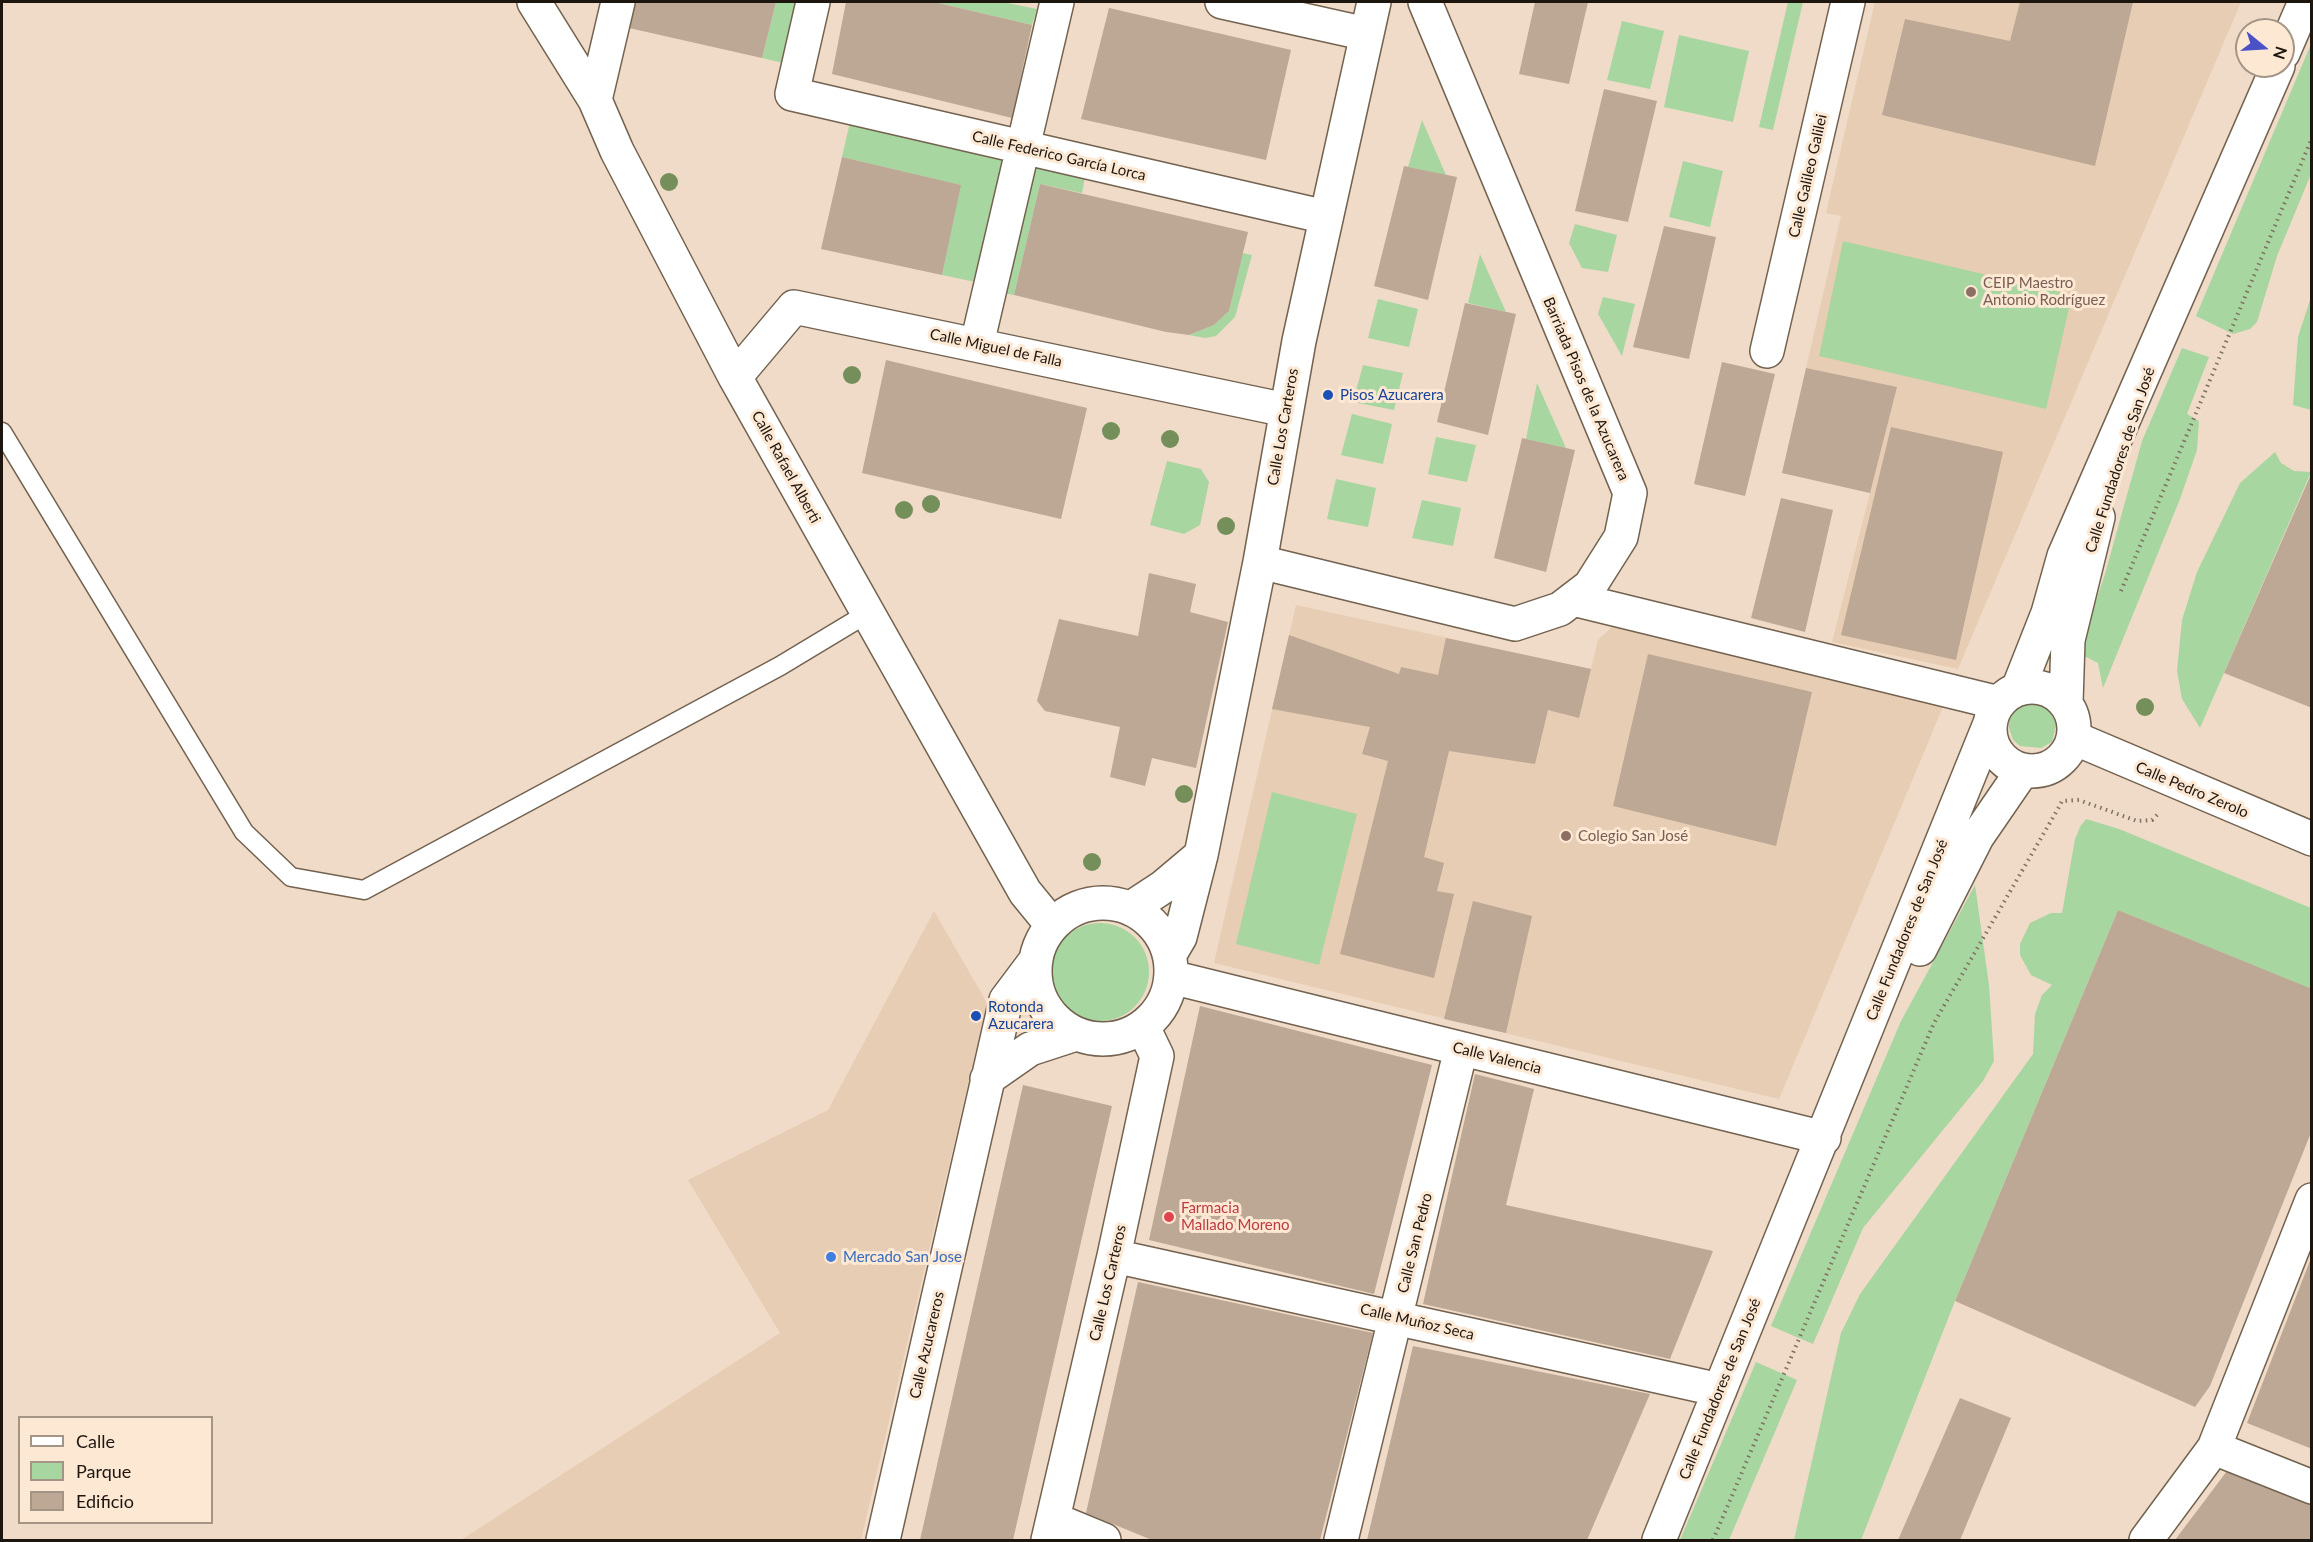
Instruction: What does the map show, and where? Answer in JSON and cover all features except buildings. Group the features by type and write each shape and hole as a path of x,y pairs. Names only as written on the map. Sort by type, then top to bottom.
{"street":[{"name":"Calle Rafael Alberti","path":"534,2 595,100 617,151 735,377 1025,892 1052,926"},
{"path":"595,100 618,2"},
{"name":"Calle Federico García Lorca","path":"813,2 792,94 1326,217"},
{"path":"977,344 1057,2"},
{"path":"1222,2 1367,34"},
{"name":"Calle Los Carteros","path":"1170,966 1201,855 1260,562 1286,410 1374,2"},
{"name":"Barriada Pisos de la Azucarera","path":"1260,562 1515,624 1560,609 1590,586 1621,537 1630,493 1425,2"},
{"name":"Calle Galileo Galilei","path":"1767,351 1848,2"},
{"path":"2295,26 2305,2"},
{"name":"Calle Fundadores de San José","path":"1659,1540 2003,705 2048,614 2064,556 2273,78"},
{"name":"Calle Miguel de Falla","path":"735,377 794,307 1286,410"},
{"name":"Calle Fundadores de San José","path":"2074,738 2072,714 2066,703 2068,640 2098,518 2152,359"},
{"path":"1573,599 2003,705 2045,688 2066,703"},
{"path":"2003,705 1990,735 2001,757 2023,770 2036,771 2049,768 2069,750 2074,738"},
{"name":"Calle Pedro Zerolo","path":"2074,738 2312,839"},
{"name":"Calle Fundadores de San José","path":"1824,1138 1977,837 2023,770"},
{"path":"1131,908 1162,887 1201,855"},
{"path":"1102,902 1131,908 1158,929 1170,966 1170,988 1154,1017 1143,1027 1104,1040 1076,1034 1057,1021 1048,1011 1038,991 1036,960 1040,945 1052,926 1075,909 1102,902"},
{"name":"Calle Azucareros","path":"883,1540 1006,1000 1036,960"},
{"name":"Calle Valencia","path":"1170,966 1461,1049 1824,1138"},
{"name":"Calle Los Carteros","path":"1050,1530 1114,1256 1157,1056 1143,1027"},
{"path":"987,1079 1030,1049 1076,1034"},
{"name":"Calle San Pedro","path":"1341,1540 1461,1049"},
{"path":"2146,1540 2214,1448 2312,1200"},
{"name":"Calle Muñoz Seca","path":"1114,1256 1720,1390"},
{"path":"2214,1448 2312,1487"},
{"path":"1050,1530 1104,1540"}],"lane":[{"path":"2,432 244,832 291,877 364,890 770,672 868,613"}],"path":[{"path":"2119,595 2312,138"},
{"path":"1713,1540 1935,1023 2062,801"}],"shaded area":[{"name":"CEIP Maestro Antonio Rodríguez","path":"1875,2 2241,2 1958,669 1832,642 1870,493 1782,473 1841,216 1826,213"},
{"name":"Colegio San José","path":"1296,605 1591,669 1598,640 1613,626 1945,702 1779,1099 1214,963"},
{"name":"Mercado San Jose","path":"934,911 987,1003 861,1540 461,1540 780,1333 688,1180 828,1110"}],"green space":[{"path":"776,2 797,2 783,63 762,58"},
{"path":"934,2 1003,2 1037,9 1032,25"},
{"path":"1788,2 1803,2 1773,130 1759,127"},
{"path":"1622,21 1664,31 1650,89 1607,80"},
{"path":"1679,35 1749,51 1733,122 1664,107"},
{"path":"2311,44 2311,174 2277,256 2257,322 2250,329 2233,334 2196,316"},
{"path":"1422,120 1446,175 1408,167"},
{"path":"850,122 1007,159 980,283 942,275 960,185 842,157"},
{"path":"1683,161 1723,171 1710,227 1669,217"},
{"path":"1029,163 1085,177 1082,193 1040,184 1014,295 997,292"},
{"path":"1575,224 1617,235 1608,272 1582,268 1569,243"},
{"path":"1843,241 2072,295 2046,409 1819,356"},
{"path":"1242,253 1252,255 1235,317 1216,336 1205,338 1189,335 1214,325 1229,311"},
{"path":"1480,254 1506,312 1468,303"},
{"path":"1603,297 1635,304 1622,356 1598,314"},
{"path":"2311,297 2311,410 2293,405 2298,337"},
{"path":"1378,299 1418,309 1409,347 1368,338"},
{"path":"2182,348 2209,357 2187,414 2199,421 2197,450 2180,499 2103,688 2098,663 2078,653 2105,574 2142,441"},
{"path":"1363,365 1403,373 1394,410 1353,402"},
{"path":"1537,383 1566,448 1526,439"},
{"path":"1352,414 1392,424 1383,464 1341,455"},
{"path":"1436,437 1476,445 1467,482 1428,474"},
{"path":"2275,452 2281,463 2294,471 2311,472 2200,728 2182,699 2177,671 2182,620 2197,572 2240,483"},
{"path":"1167,461 1201,469 1209,482 1200,525 1184,534 1150,525"},
{"path":"1336,479 1376,488 1368,527 1327,519"},
{"path":"1422,500 1461,508 1453,546 1412,538"},
{"path":"2029,702 2041,703 2051,710 2057,721 2052,742 2041,748 2020,746 2013,740 2009,728 2009,715"},
{"path":"1272,792 1357,814 1319,965 1236,944"},
{"path":"2086,819 2119,829 2311,908 2311,989 2118,910 1955,1301 1861,1540 1794,1540 1841,1333 1860,1294 2033,1054 2035,1014 2042,995 2052,985 2031,975 2020,955 2020,944 2030,923 2051,913 2062,913 2075,839"},
{"path":"1975,885 1989,985 1994,1061 1983,1081 1863,1228 1813,1344 1771,1326 1901,1021"},
{"path":"1100,923 1119,927 1135,937 1145,953 1149,972 1145,991 1135,1007 1119,1017 1100,1021 1081,1017 1065,1007 1055,991 1051,972 1055,953 1065,937 1081,927"},
{"path":"1756,1362 1797,1380 1729,1540 1680,1540"}],"place":[{"name":"CEIP Maestro Antonio Rodríguez","path":"1971,292"},
{"name":"Pisos Azucarera","path":"1328,395"},
{"name":"Colegio San José","path":"1566,836"},
{"name":"Rotonda Azucarera","path":"976,1016"},
{"name":"Farmacia Mallado Moreno","path":"1169,1217"},
{"name":"Mercado San Jose","path":"831,1257"}]}
